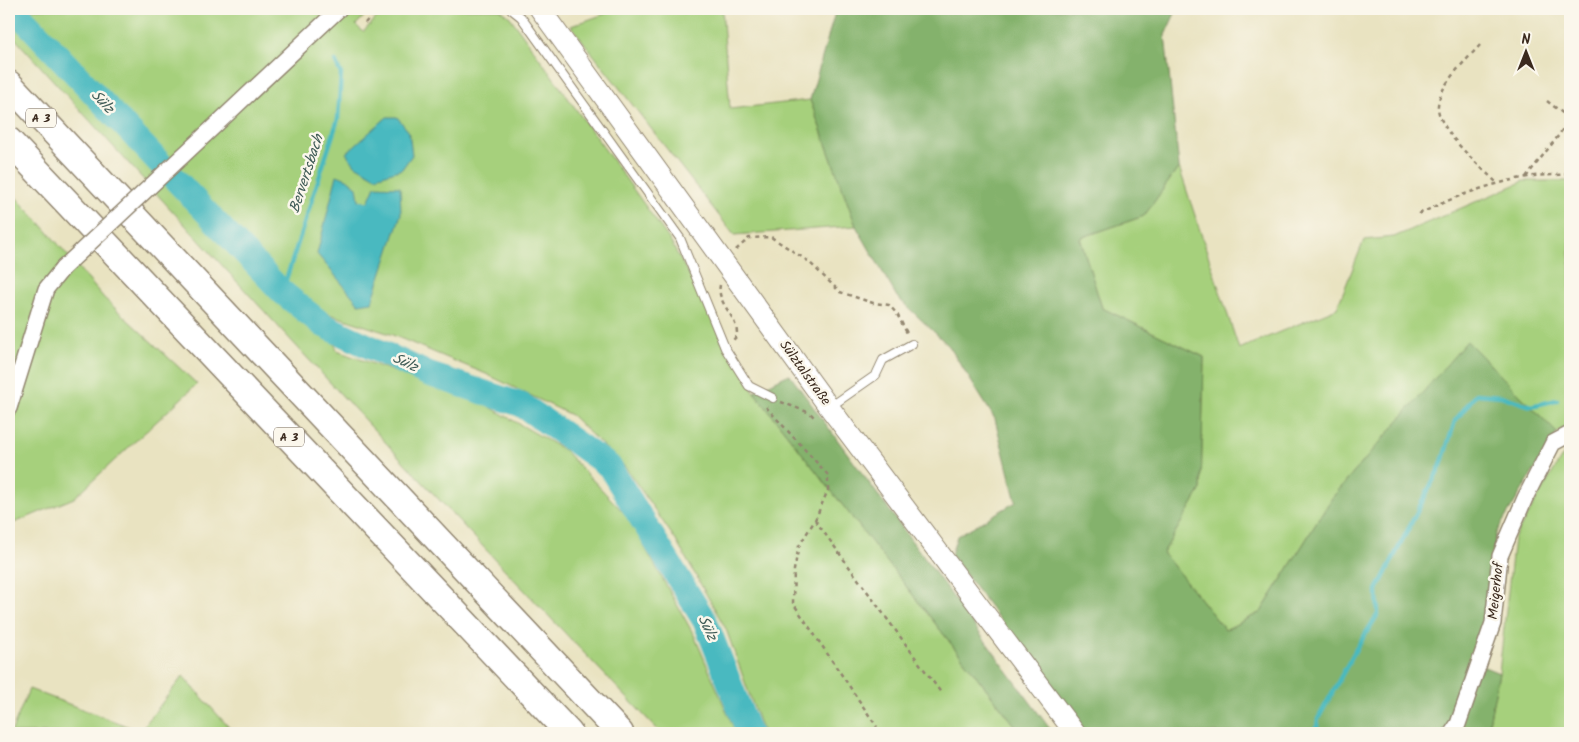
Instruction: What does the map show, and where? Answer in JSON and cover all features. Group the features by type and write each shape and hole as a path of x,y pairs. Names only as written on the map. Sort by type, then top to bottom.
{"highway":[{"name":"A 3","path":"9,84 620,733"},
{"name":"A 3","path":"9,140 569,733"}],"main road":[{"name":"Sülztalstraße","path":"540,9 829,407 1075,733"}],"street":[{"path":"9,408 46,289 63,268 339,9"},
{"name":"Meigerhof","path":"1452,733 1458,724 1493,623 1500,556 1525,498 1553,443 1570,434"}],"lane":[{"path":"511,9 521,18 680,238 725,348 749,386 773,398"},
{"path":"829,407 876,375 883,360 912,344"}],"path":[{"path":"365,23 378,9"},
{"path":"1480,45 1445,88 1438,104 1440,118 1448,132 1497,184"},
{"path":"1526,177 1559,135 1570,117 1547,101"},
{"path":"1419,214 1441,203 1497,184 1526,177 1570,174"},
{"path":"735,251 749,238 770,237 808,261 840,292 873,303 889,305 898,314 912,344"},
{"path":"722,279 719,288 722,302 738,324 737,336 725,348"},
{"path":"749,386 828,475 828,490 815,520 799,546 794,570 793,603 877,728"},
{"path":"815,520 942,694"}],"green space":[{"path":"9,9 371,9 356,25 363,32 385,9 500,9 510,17 669,239 754,392 1021,733 763,733 726,629 675,539 625,467 571,415 486,374 390,334 326,313 337,351 485,404 564,450 628,517 694,635 736,733 661,733 414,473 9,32","holes":["387,117 402,169 376,128"]},
{"path":"618,9 722,9 730,109 810,100 856,226 734,235 571,26"},
{"path":"836,9 1177,9 1165,35 1179,167 1144,216 1080,238 1102,308 1204,357 1201,489 1163,553 1225,630 1261,612 1332,498 1467,341 1557,433 1496,533 1486,610 1470,661 1499,673 1487,733 1085,733 951,555 957,536 1016,502 995,419 949,346 897,297 856,226 810,100"},
{"path":"1179,167 1239,349 1337,308 1364,240 1394,237 1524,181 1570,181 1570,422 1557,433 1467,342 1332,498 1261,612 1225,630 1163,553 1201,489 1204,357 1102,308 1080,238 1144,216"},
{"path":"9,190 42,225 104,298 197,384 74,498 9,525"},
{"path":"789,374 1053,733 1021,733 754,392"},
{"path":"1570,449 1570,733 1487,733 1499,673 1514,538 1563,455"},
{"path":"183,676 234,733 11,733 29,689 140,731"}],"water":[{"path":"387,117 397,117 409,132 412,155 402,169 376,177 355,165 346,153"},
{"path":"337,175 347,179 357,187 359,200 368,202 375,186 400,187 401,214 372,302 359,304 317,254"}],"waterway":[{"name":"Sülz","path":"14,9 282,292 323,325 428,374 522,405 609,466 706,623 749,733"},
{"name":"Bervertsbach","path":"282,292 338,119 341,74 335,61"},
{"path":"1311,733 1317,727 1318,719 1356,649 1378,614 1377,590 1441,465 1455,421 1476,394 1501,396 1531,406 1557,400"}]}
